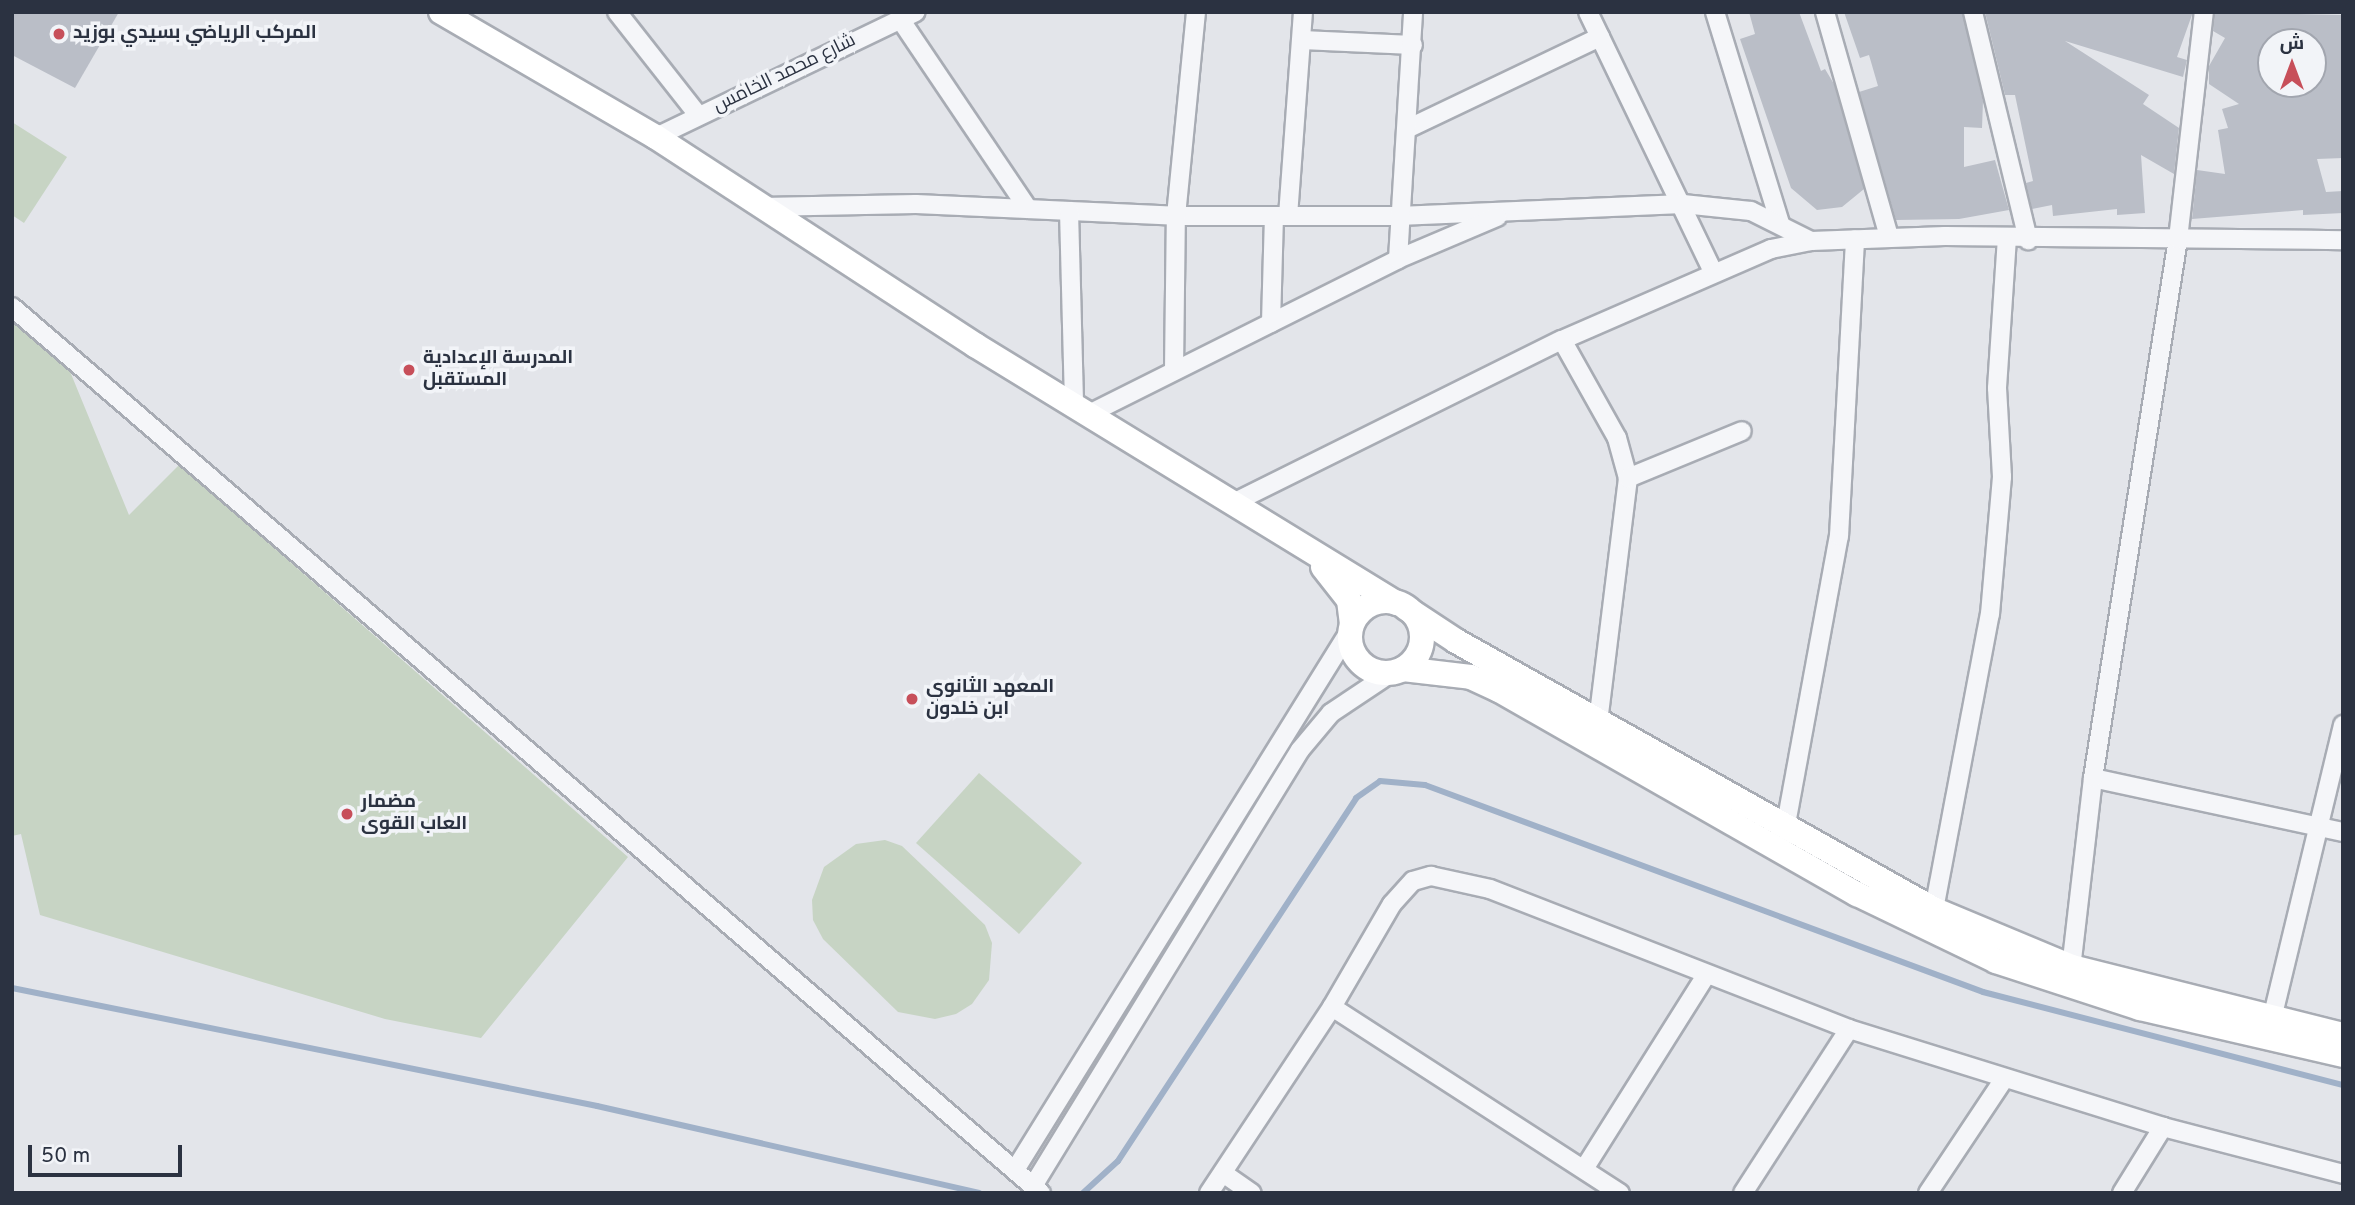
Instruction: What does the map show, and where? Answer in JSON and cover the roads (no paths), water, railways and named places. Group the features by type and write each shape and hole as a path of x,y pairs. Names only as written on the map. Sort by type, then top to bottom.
{"street":[{"path":"441,12 656,137 760,208 1081,411 1311,553 1598,721 1783,839"},
{"path":"617,12 698,115"},
{"path":"1174,370 1176,216 1196,12"},
{"path":"1271,323 1303,12"},
{"path":"1398,260 1398,216 1407,129 1413,12"},
{"path":"1588,12 1684,204 1712,270"},
{"path":"1715,12 1780,223"},
{"path":"1825,12 1889,237"},
{"path":"1973,12 2028,240"},
{"path":"2070,977 2093,778 2178,239 2204,12"},
{"path":"908,16 1028,209"},
{"name":"شارع محمد الخامس","path":"656,137 908,16"},
{"path":"1407,129 1600,37"},
{"path":"1302,40 1413,45"},
{"path":"760,208 916,204 1176,216 1398,216 1684,204 1751,211 1780,223 1811,241"},
{"path":"1069,211 1081,411"},
{"path":"1081,411 1174,370 1398,260 1507,213"},
{"path":"1231,504 1562,340 1712,270 1811,241 1889,237 2343,240"},
{"path":"1932,921 1990,614 2002,477 1997,388 2007,237"},
{"path":"1783,839 1839,536 1854,239"},
{"path":"12,307 1037,1189 1300,750 1331,713 1397,671 1422,639 1401,605"},
{"path":"1562,340 1616,438 1628,478 1598,721"},
{"path":"1628,478 1742,431"},
{"path":"1311,553 1343,589 1359,662 1397,671 1471,677 1783,839 1932,921 2070,977 2270,1029 2343,1055"},
{"path":"1015,1170 1352,626 1365,608 1401,605"},
{"path":"2270,1029 2321,828 2343,724"},
{"path":"2093,778 2343,832"},
{"path":"1209,1193 1332,1007 1392,904 1413,881 1431,876 1490,889 1849,1029 2163,1127 2343,1174"},
{"path":"1584,1169 1706,975"},
{"path":"1332,1007 1620,1193"},
{"path":"1743,1193 1849,1029"},
{"path":"2270,1029 2343,1035"},
{"path":"1928,1193 2004,1079"},
{"path":"2122,1193 2163,1127"},
{"path":"1223,1173 1252,1193"}],"waterway":[{"path":"1083,1193 1118,1161 1356,798 1380,781 1425,785 1983,992 2343,1085"},
{"path":"12,988 597,1106 979,1193"}],"place":[{"name":"المركب الرياضي بسيدي بوزيد","path":"59,34"},
{"name":"المدرسة الإعدادية المستقبل","path":"409,370"},
{"name":"المعهد الثانوي ابن خلدون","path":"912,699"},
{"name":"مضمار العاب القوى","path":"347,814"}]}
